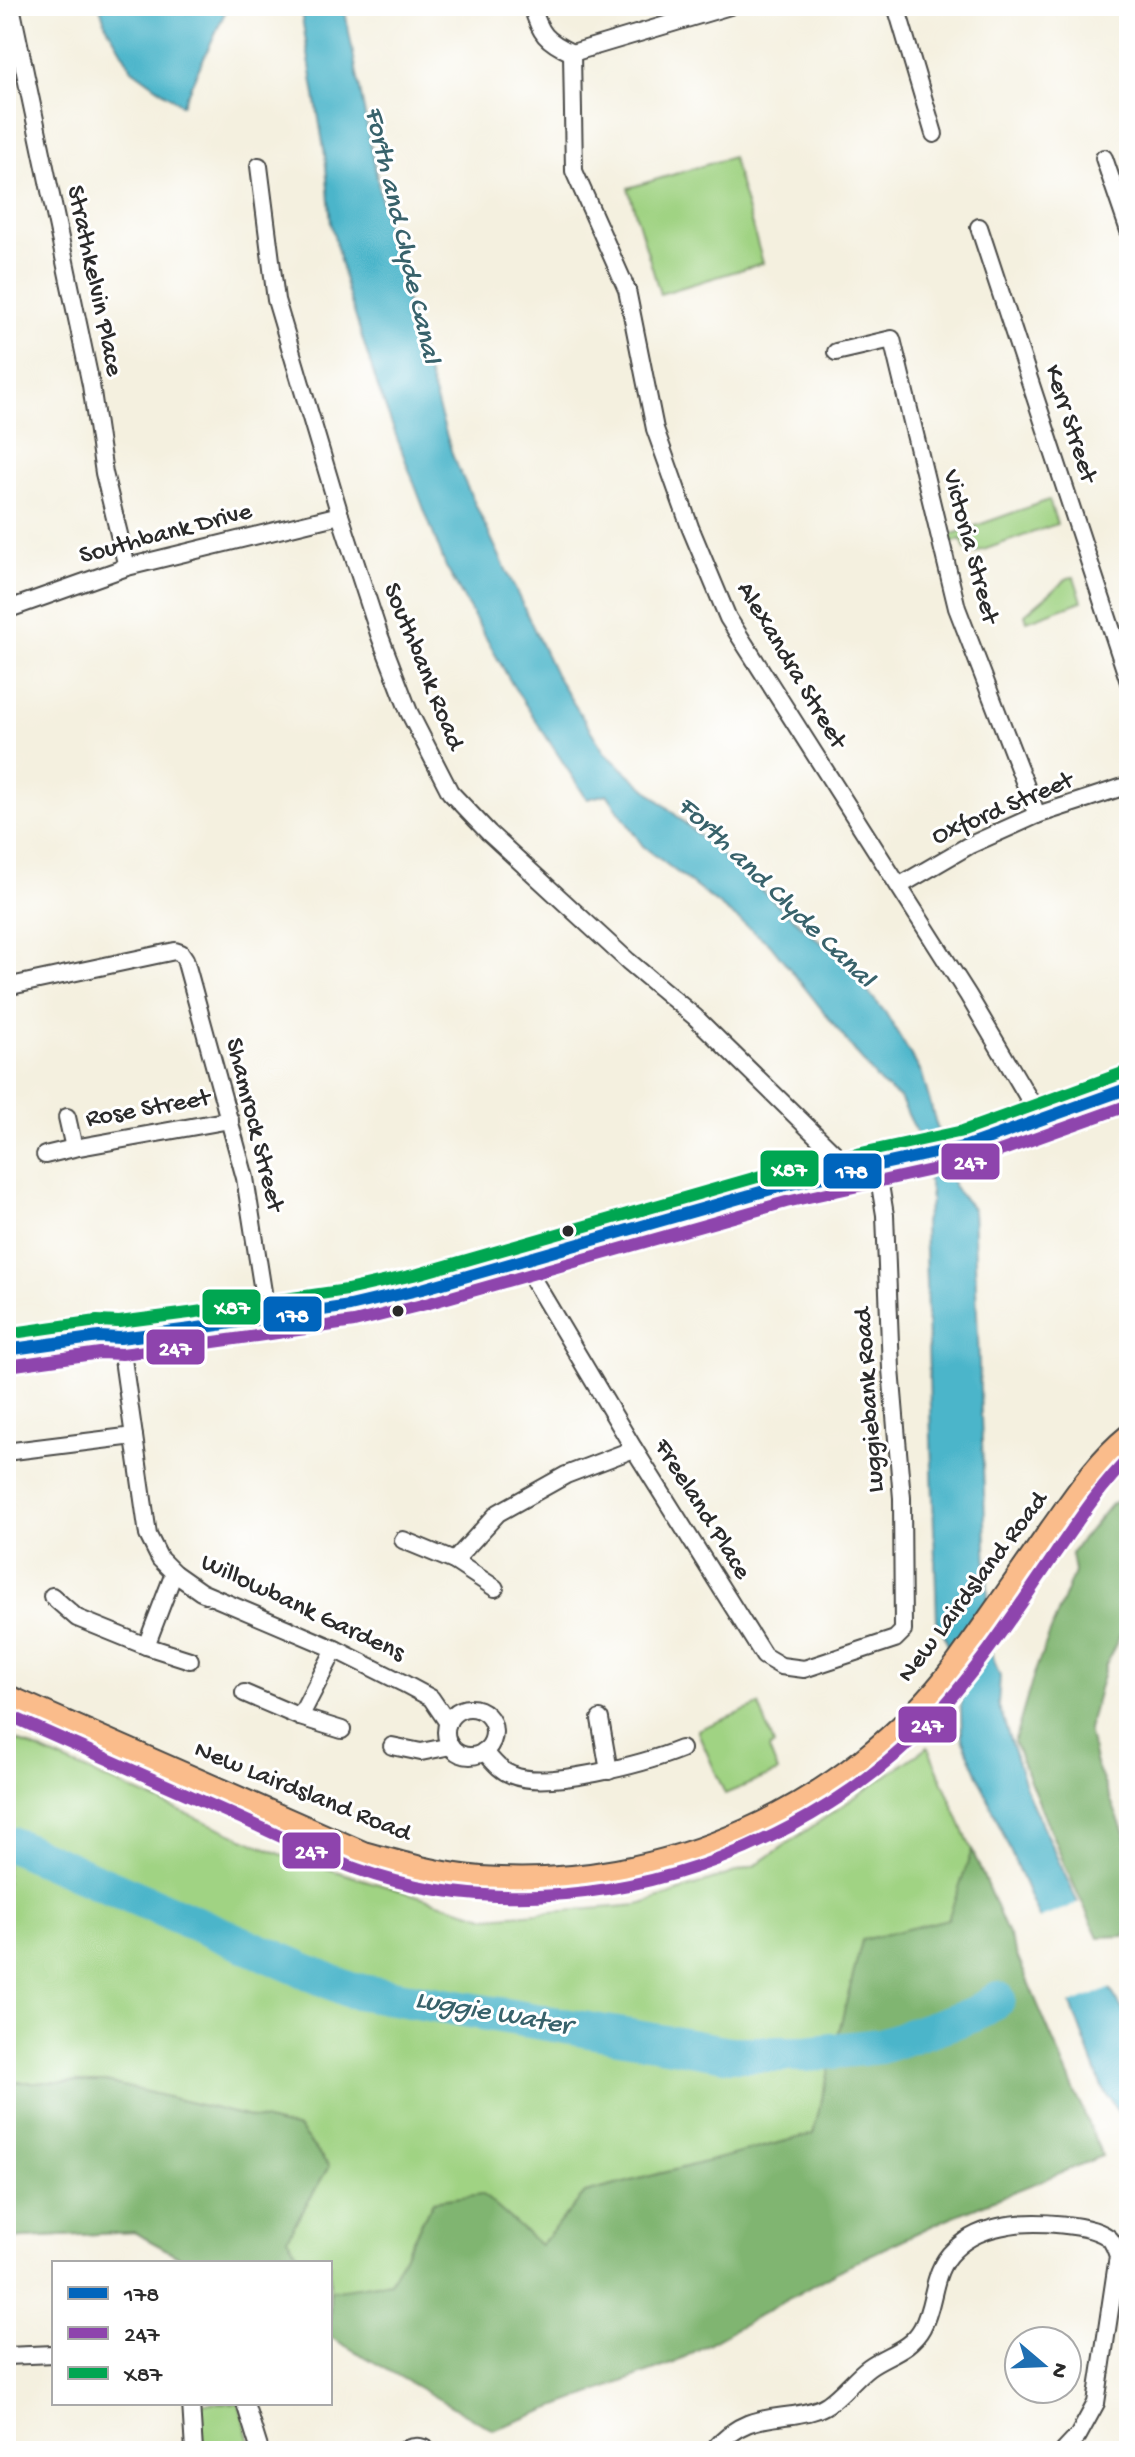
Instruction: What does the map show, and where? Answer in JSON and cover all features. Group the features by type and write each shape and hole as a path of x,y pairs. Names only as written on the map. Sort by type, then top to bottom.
{"main road":[{"name":"New Lairdsland Road","path":"6,1697 363,1854 409,1867 500,1880 569,1878 627,1870 682,1856 740,1835 784,1814 841,1778 895,1733 957,1664 1077,1495 1129,1437"}],"street":[{"name":"Strathkelvin Place","path":"11,6 91,385 104,473 127,567"},
{"path":"532,6 538,29 551,43 572,53 730,6"},
{"path":"896,6 934,134"},
{"name":"Alexandra Street","path":"572,53 574,171 627,290 655,429 690,527 728,618 986,1024 1042,1121"},
{"path":"1104,158 1129,231"},
{"name":"Southbank Road","path":"259,166 276,300 340,515 379,634 409,712 450,792 489,833 617,951 705,1027 837,1156 841,1172"},
{"name":"Kerr Street","path":"979,227 1129,682"},
{"name":"Victoria Street","path":"836,352 892,339 957,608 1037,815"},
{"name":"Southbank Drive","path":"6,610 127,567 340,515"},
{"name":"Oxford Street","path":"899,886 968,846 1037,815 1129,785"},
{"name":"Shamrock Street","path":"6,987 175,951 181,953 245,1178 267,1317"},
{"path":"6,1350 99,1337 120,1338 350,1306 522,1261 713,1204 841,1172 961,1147 1129,1088"},
{"name":"Rose Street","path":"67,1117 74,1148"},
{"name":"Rose Street","path":"45,1155 230,1120"},
{"name":"Luggiebank Road","path":"885,1165 891,1369 902,1498 903,1631"},
{"name":"Freeland Place","path":"522,1261 634,1449 764,1656 781,1666 804,1669 895,1639 903,1631"},
{"name":"Willowbank Gardens","path":"120,1338 148,1535 160,1559 201,1592 335,1649 431,1698 448,1723"},
{"path":"13,1451 134,1436"},
{"path":"454,1561 498,1513 566,1475 634,1449"},
{"path":"403,1540 454,1561 495,1588"},
{"path":"146,1646 174,1573"},
{"path":"52,1596 77,1618 190,1660"},
{"path":"300,1717 335,1649"},
{"path":"244,1693 300,1717 342,1730"},
{"path":"466,1709 474,1709 488,1716 493,1738 484,1751 471,1756 457,1752 451,1746 448,1723 466,1709"},
{"path":"600,1719 609,1771"},
{"path":"392,1746 421,1752 451,1746"},
{"path":"484,1751 498,1768 529,1779 609,1771 649,1762 681,1749"},
{"path":"712,2451 737,2427 772,2417 805,2413 829,2404 868,2368 908,2345 918,2334 928,2314 940,2269 951,2252 972,2237 992,2229 1027,2224 1097,2231 1109,2239 1118,2256 1096,2403 1078,2436 1064,2451"},
{"path":"6,2356 52,2354"},
{"path":"191,2405 194,2451"},
{"path":"246,2405 260,2451"},
{"path":"402,2451 411,2447 428,2451"}],"green space":[{"path":"732,157 763,263 660,294 628,188"},
{"path":"1049,500 1057,524 975,553 972,546 965,549 961,539 950,544 947,536"},
{"path":"1074,577 1082,601 1027,621 1025,614 1068,578"},
{"path":"1129,1495 1129,1617 1106,1664 1088,1729 1095,1761 1129,1845 1129,1927 1124,1936 1098,1937 1014,1742 1034,1674 1074,1572 1071,1553 1111,1504"},
{"path":"759,1705 774,1745 769,1749 778,1772 725,1794 697,1730"},
{"path":"6,1736 285,1856 488,1917 639,1905 756,1865 928,1747 1102,2156 332,2337 332,2261 187,2261 134,2232 6,2239"},
{"path":"972,1850 1102,2156 944,2220 851,2264 674,2363 493,2430 332,2338 332,2291 390,2282 433,2201 482,2194 540,2245 585,2193 813,2134 862,1940 948,1919"},
{"path":"6,2082 106,2082 299,2129 329,2166 287,2238 304,2261 187,2261 134,2232 6,2239"},
{"path":"200,2405 240,2405 253,2451 202,2451"}],"water":[{"path":"100,6 228,6 182,105 132,69 105,23"},
{"path":"300,6 344,6 390,246 453,457 555,674 605,753 841,960 885,1012 922,1074 954,1188 973,1209 990,1649 1000,1677 998,1704 1029,1797 1078,1903 1083,1924 1110,1989 1129,2020 1129,2129 1101,2085 1039,1918 962,1738 960,1684 945,1636 937,1622 924,1222 931,1201 918,1135 900,1098 880,1083 771,945 643,846 607,794 587,799 512,684 446,567 378,388 348,293 331,224 325,155"}],"pier":[{"path":"1081,1902 1114,1987 1067,2005 1036,1920"}],"waterway":[{"name":"Luggie Water","path":"6,1845 13,1845 350,1990 731,2054 805,2054 881,2046 975,2014 998,1999"}],"transit line":[{"name":"X87","path":"6,1334 97,1321 119,1322 189,1313 347,1290 418,1274 778,1171 963,1131 1123,1073"},
{"name":"178","path":"6,1350 99,1337 120,1338 191,1329 350,1306 422,1289 782,1186 967,1146 1129,1088"},
{"name":"247","path":"8,1366 100,1353 122,1354 193,1345 354,1322 786,1202 972,1161 1129,1105"},
{"name":"247","path":"6,1714 324,1856 401,1882 492,1896 538,1896 631,1885 719,1859 775,1834 830,1804 880,1768 926,1726 978,1664 1090,1504 1129,1458"}],"water label":[{"name":"Forth and Clyde Canal","path":"401,235"},
{"name":"Forth and Clyde Canal","path":"775,893"}]}
